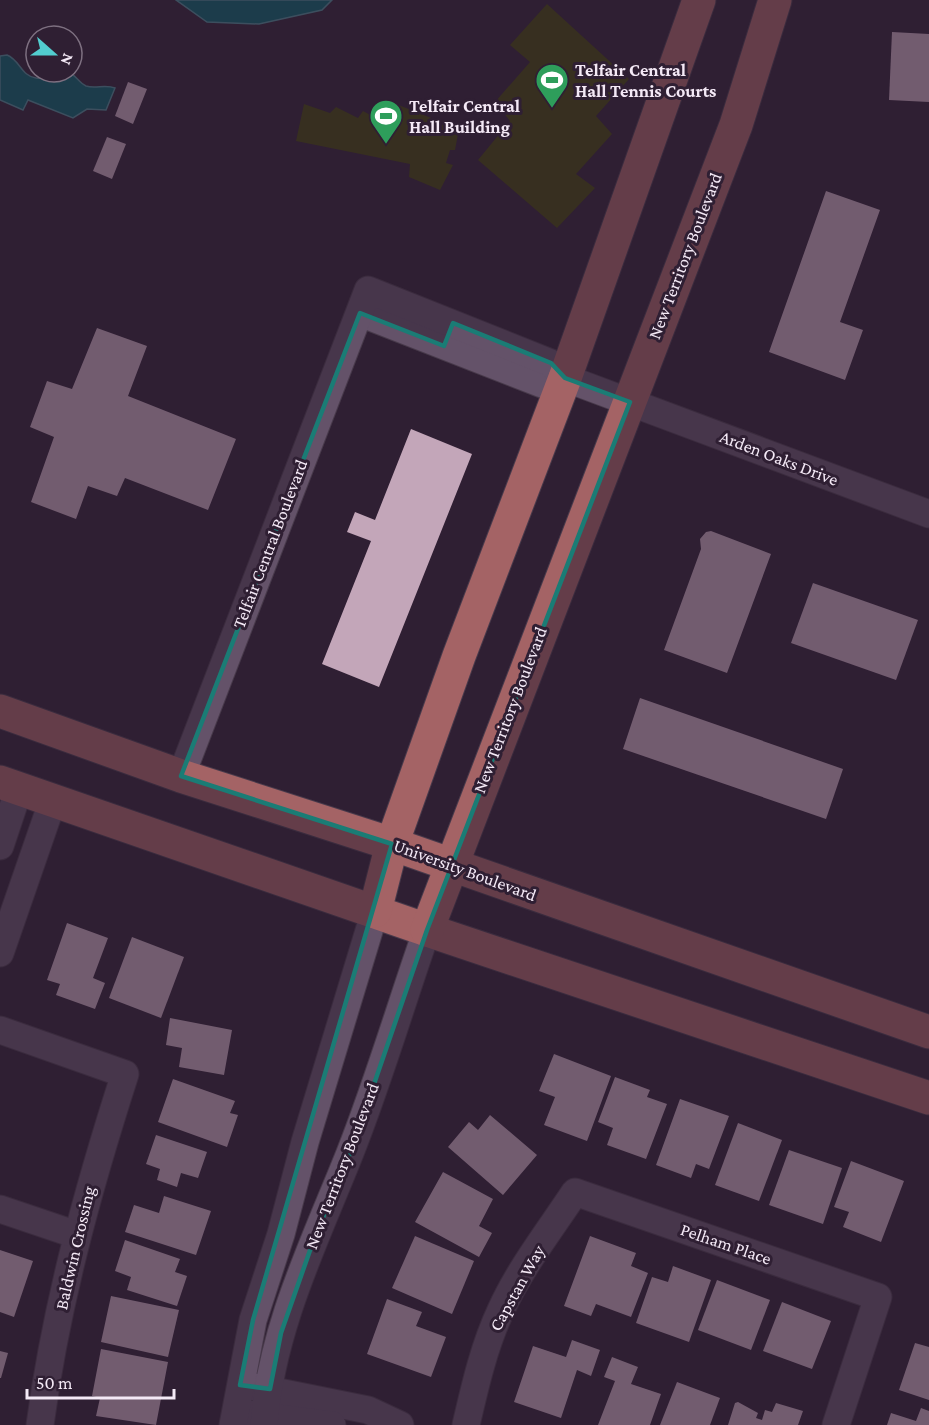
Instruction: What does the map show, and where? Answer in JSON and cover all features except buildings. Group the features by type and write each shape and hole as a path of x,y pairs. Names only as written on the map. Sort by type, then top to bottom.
{"main road":[{"name":"New Territory Boulevard","path":"375,911 392,844 459,656 565,378 699,0"},
{"name":"New Territory Boulevard","path":"426,930 736,125 775,0"},
{"name":"University Boulevard","path":"0,711 181,776 392,844 929,1032"},
{"path":"10,786 426,930 926,1096"}],"street":[{"name":"Telfair Central Boulevard","path":"181,776 364,301 448,335 551,363 565,378 630,402"},
{"name":"Arden Oaks Drive","path":"630,402 929,514"},
{"path":"0,846 10,786"},
{"path":"0,953 53,800"},
{"name":"New Territory Boulevard","path":"234,1419 253,1320 281,1234 305,1142 375,911"},
{"name":"New Territory Boulevard","path":"265,1420 281,1333 314,1239 351,1151 426,930"},
{"name":"Baldwin Crossing","path":"0,1030 125,1074 90,1184 77,1235 49,1361 40,1425"},
{"name":"Pelham Place","path":"575,1192 878,1297 836,1425"},
{"name":"Capstan Way","path":"466,1425 488,1344 501,1309 519,1276 575,1192"},
{"path":"0,1209 77,1235"},
{"path":"240,1385 270,1389 368,1410 400,1425"},
{"path":"234,1419 332,1425"}],"highlighted area":[{"path":"360,313 444,346 453,323 551,363 565,378 630,402 427,930 351,1151 314,1239 281,1333 270,1389 240,1385 253,1320 392,844 181,776"}],"shaded area":[{"path":"176,0 332,0 322,10 259,24 207,22"},
{"name":"Telfair Central Hall Tennis Courts","path":"547,4 629,79 596,116 612,134 576,174 595,188 557,228 478,160 510,121 495,102 530,62 510,45"},
{"path":"7,55 15,60 24,71 24,84 83,84 115,88 106,110 87,109 73,118 28,100 23,110 0,100 0,56"},
{"name":"Telfair Central Hall Building","path":"304,104 330,113 336,107 358,118 363,111 387,124 396,104 459,129 455,150 450,150 446,163 453,165 440,190 409,177 410,164 296,141"}],"place":[{"name":"Telfair Central Hall Tennis Courts","path":"552,109"},
{"name":"Telfair Central Hall Building","path":"386,145"}]}
